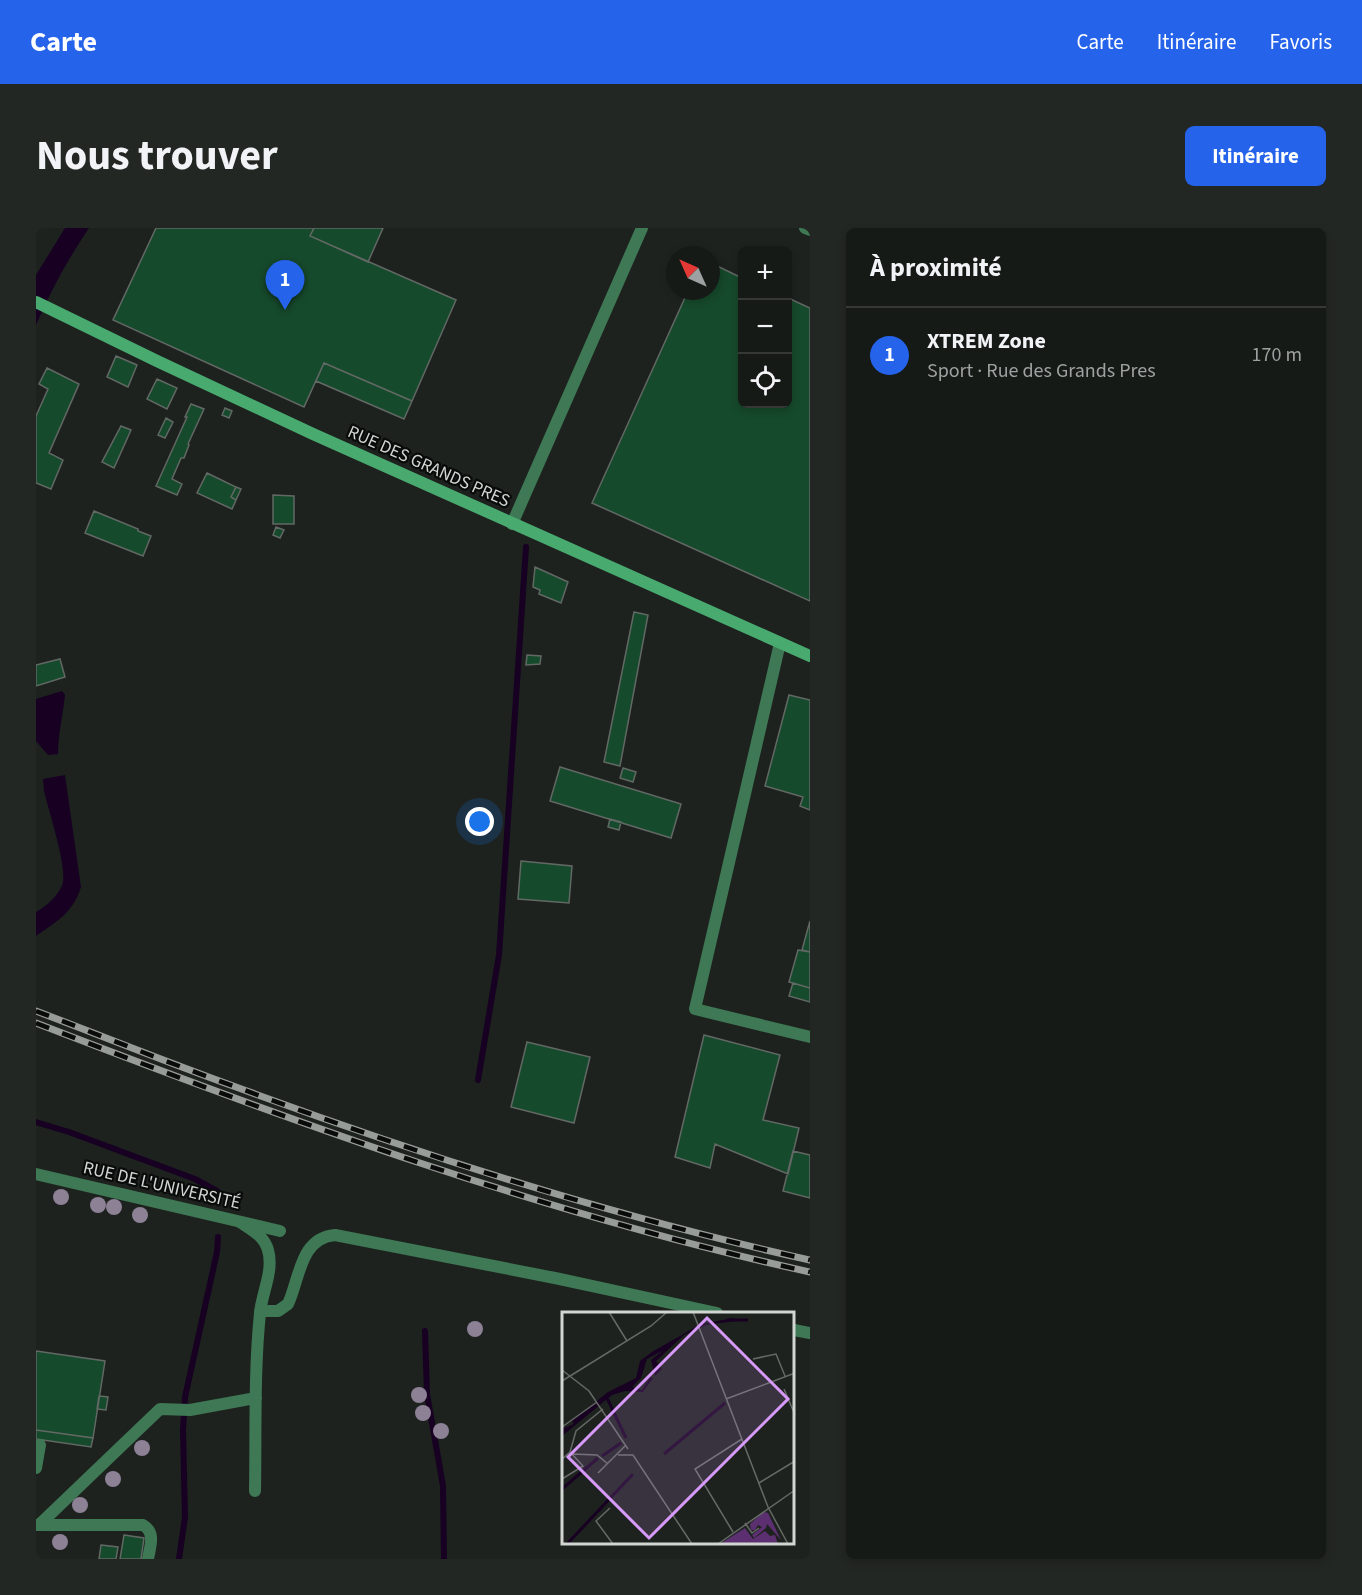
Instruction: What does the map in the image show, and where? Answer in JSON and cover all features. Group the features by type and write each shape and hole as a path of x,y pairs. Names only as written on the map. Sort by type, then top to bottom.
{"street":[{"path":"512,524 642,228"},
{"path":"805,228 810,230"},
{"name":"RUE DES GRANDS PRES","path":"36,302 198,381 810,656"},
{"path":"780,643 695,1009 810,1037"},
{"name":"RUE DE L'UNIVERSITÉ","path":"36,1174 280,1231"},
{"path":"239,1221 260,1235 269,1252 270,1272 263,1291 260,1311 255,1491"},
{"path":"260,1311 278,1311 288,1304 308,1250 324,1236 335,1235 532,1273 712,1312"},
{"path":"795,1330 810,1333"},
{"path":"37,1525 160,1409 184,1410 256,1398"},
{"path":"36,1468 40,1445"},
{"path":"37,1525 143,1525 152,1535 148,1559"}],"shaded area":[{"path":"65,228 89,228 60,275 36,325 36,275"},
{"path":"62,691 65,695 58,754 48,755 36,741 36,699"},
{"path":"65,775 81,887 69,910 36,936 36,912 52,899 63,882 60,850 44,791 43,779"}],"building":[{"path":"156,228 314,228 310,236 456,300 412,401 324,363 304,407 113,320"},
{"path":"314,228 383,228 368,262 310,236"},
{"path":"720,267 738,276 738,408 792,408 792,300 810,308 810,601 592,503 684,300 720,300"},
{"path":"116,356 137,365 128,387 107,377"},
{"path":"324,363 412,401 404,419 316,381"},
{"path":"47,368 79,384 49,453 63,460 51,489 36,483 36,416 48,389 39,384"},
{"path":"157,379 177,388 167,409 147,399"},
{"path":"191,404 204,409 184,458 181,458 172,479 182,484 177,495 156,486"},
{"path":"225,408 232,411 229,418 222,415"},
{"path":"166,418 173,422 165,438 158,435"},
{"path":"121,426 131,430 114,468 102,462"},
{"path":"207,473 236,487 231,497 236,500 232,509 197,493"},
{"path":"236,487 241,489 236,500 231,497"},
{"path":"273,495 294,496 294,524 273,524"},
{"path":"94,511 151,536 143,556 85,533"},
{"path":"276,527 284,530 280,538 273,535"},
{"path":"535,567 568,582 561,603 539,594 540,590 533,587"},
{"path":"634,612 648,615 620,766 604,762"},
{"path":"527,655 541,656 540,664 526,665"},
{"path":"60,659 65,677 36,686 36,665"},
{"path":"789,695 810,700 810,810 800,806 803,797 765,786"},
{"path":"560,767 681,804 671,838 550,801"},
{"path":"623,768 636,772 633,782 620,778"},
{"path":"610,819 621,822 619,830 608,827"},
{"path":"521,861 572,866 569,903 518,899"},
{"path":"810,921 810,952 802,950"},
{"path":"798,950 810,952 810,988 789,982"},
{"path":"793,983 810,988 810,1002 789,996"},
{"path":"704,1035 780,1055 763,1120 799,1128 788,1174 715,1144 710,1168 675,1157"},
{"path":"527,1042 590,1057 574,1123 511,1107"},
{"path":"793,1151 810,1155 810,1198 783,1191"},
{"path":"36,1351 105,1361 93,1438 36,1430"},
{"path":"99,1396 108,1397 106,1410 97,1409"},
{"path":"36,1430 93,1438 91,1447 36,1439"},
{"path":"124,1535 144,1538 141,1559 120,1559"},
{"path":"101,1545 118,1547 116,1559 99,1559"}],"waterway":[{"path":"478,1080 499,955 526,547"},
{"path":"36,1122 195,1179 217,1191"},
{"path":"179,1559 185,1517 183,1430 185,1397 217,1252 218,1237"},
{"path":"425,1331 427,1394 443,1486 444,1559"}],"railway":[{"path":"36,1011 236,1087 448,1161 664,1225 810,1260"},
{"path":"36,1023 322,1130 515,1194 711,1249 810,1272"}],"place":[{"name":"XTREM Zone","path":"285,310"}]}
